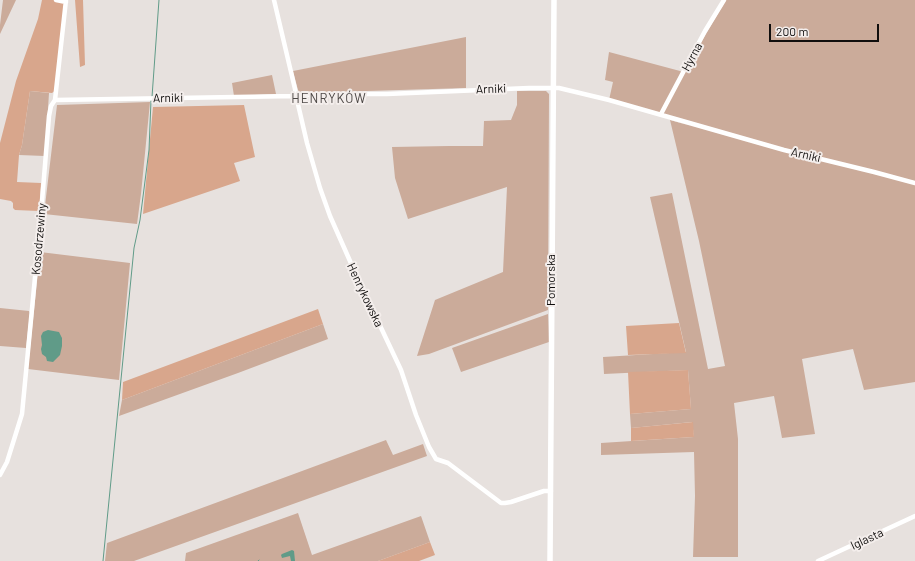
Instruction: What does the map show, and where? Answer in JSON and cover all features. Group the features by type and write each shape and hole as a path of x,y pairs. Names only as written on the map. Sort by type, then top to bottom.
{"street":[{"path":"56,0 66,1"},
{"name":"Henrykowska","path":"274,0 307,143 320,188 330,216 358,279 401,370 416,415 429,447 435,457 448,463 501,503 511,502 544,491 551,491"},
{"name":"Pomorska","path":"550,561 554,0"},
{"name":"Hyrna","path":"661,114 705,31 724,0"},
{"name":"Kosodrzewiny","path":"0,476 7,462 22,414 49,116 51,106 56,100 66,1"},
{"name":"Arniki","path":"56,100 387,94 553,88 581,93 661,114 784,150 915,183"},
{"name":"Iglasta","path":"818,561 915,516"}],"shaded area":[{"path":"3,0 16,0 0,34 0,25"},
{"path":"42,0 66,0 57,89 52,93 30,91 22,145 19,155 17,182 41,183 39,211 15,210 11,201 0,199 0,143 16,81 38,19"},
{"path":"75,0 83,0 85,65 80,67"},
{"path":"726,0 915,0 915,382 864,390 853,349 802,359 815,434 782,438 774,396 734,403 738,439 738,557 693,557 695,496 694,452 601,455 601,443 694,437 692,422 631,428 630,414 691,409 688,370 604,374 603,357 686,352 650,197 672,193 708,369 725,366 699,241 670,120 688,125 609,100 613,82 605,80 609,52 683,73"},
{"path":"466,37 466,88 300,93 293,71"},
{"path":"272,75 276,94 234,96 232,83"},
{"path":"30,91 49,93 45,156 19,155 22,145"},
{"path":"517,91 546,91 549,94 548,310 429,354 417,356 435,300 503,272 507,187 408,219 395,178 392,147 483,146 484,121 511,120 517,105"},
{"path":"150,102 137,224 44,214 57,105"},
{"path":"244,105 255,157 234,163 240,181 143,214 153,107"},
{"path":"40,252 130,263 119,380 28,369"},
{"path":"0,308 29,311 26,348 0,346"},
{"path":"318,309 323,324 122,400 123,382"},
{"path":"548,314 549,342 461,372 452,348"},
{"path":"679,323 686,353 628,355 626,326"},
{"path":"323,324 328,339 119,416 122,400"},
{"path":"48,330 59,332 62,338 60,355 53,362 47,361 46,357 42,354 41,349 41,336 43,332"},
{"path":"688,370 691,409 630,414 628,372"},
{"path":"693,422 694,437 631,441 631,428"},
{"path":"386,440 393,455 423,444 427,456 134,561 105,561 107,543"},
{"path":"298,513 312,555 421,516 430,542 378,561 185,561 186,553"},
{"path":"430,542 435,555 419,561 378,561"},
{"path":"292,550 294,551 295,561 291,561 290,556 282,558 282,554"}],"waterway":[{"path":"152,97 159,0"},
{"path":"103,561 134,248 140,220 149,150 151,100"}],"district":[{"name":"HENRYKÓW","path":"329,99"}]}
